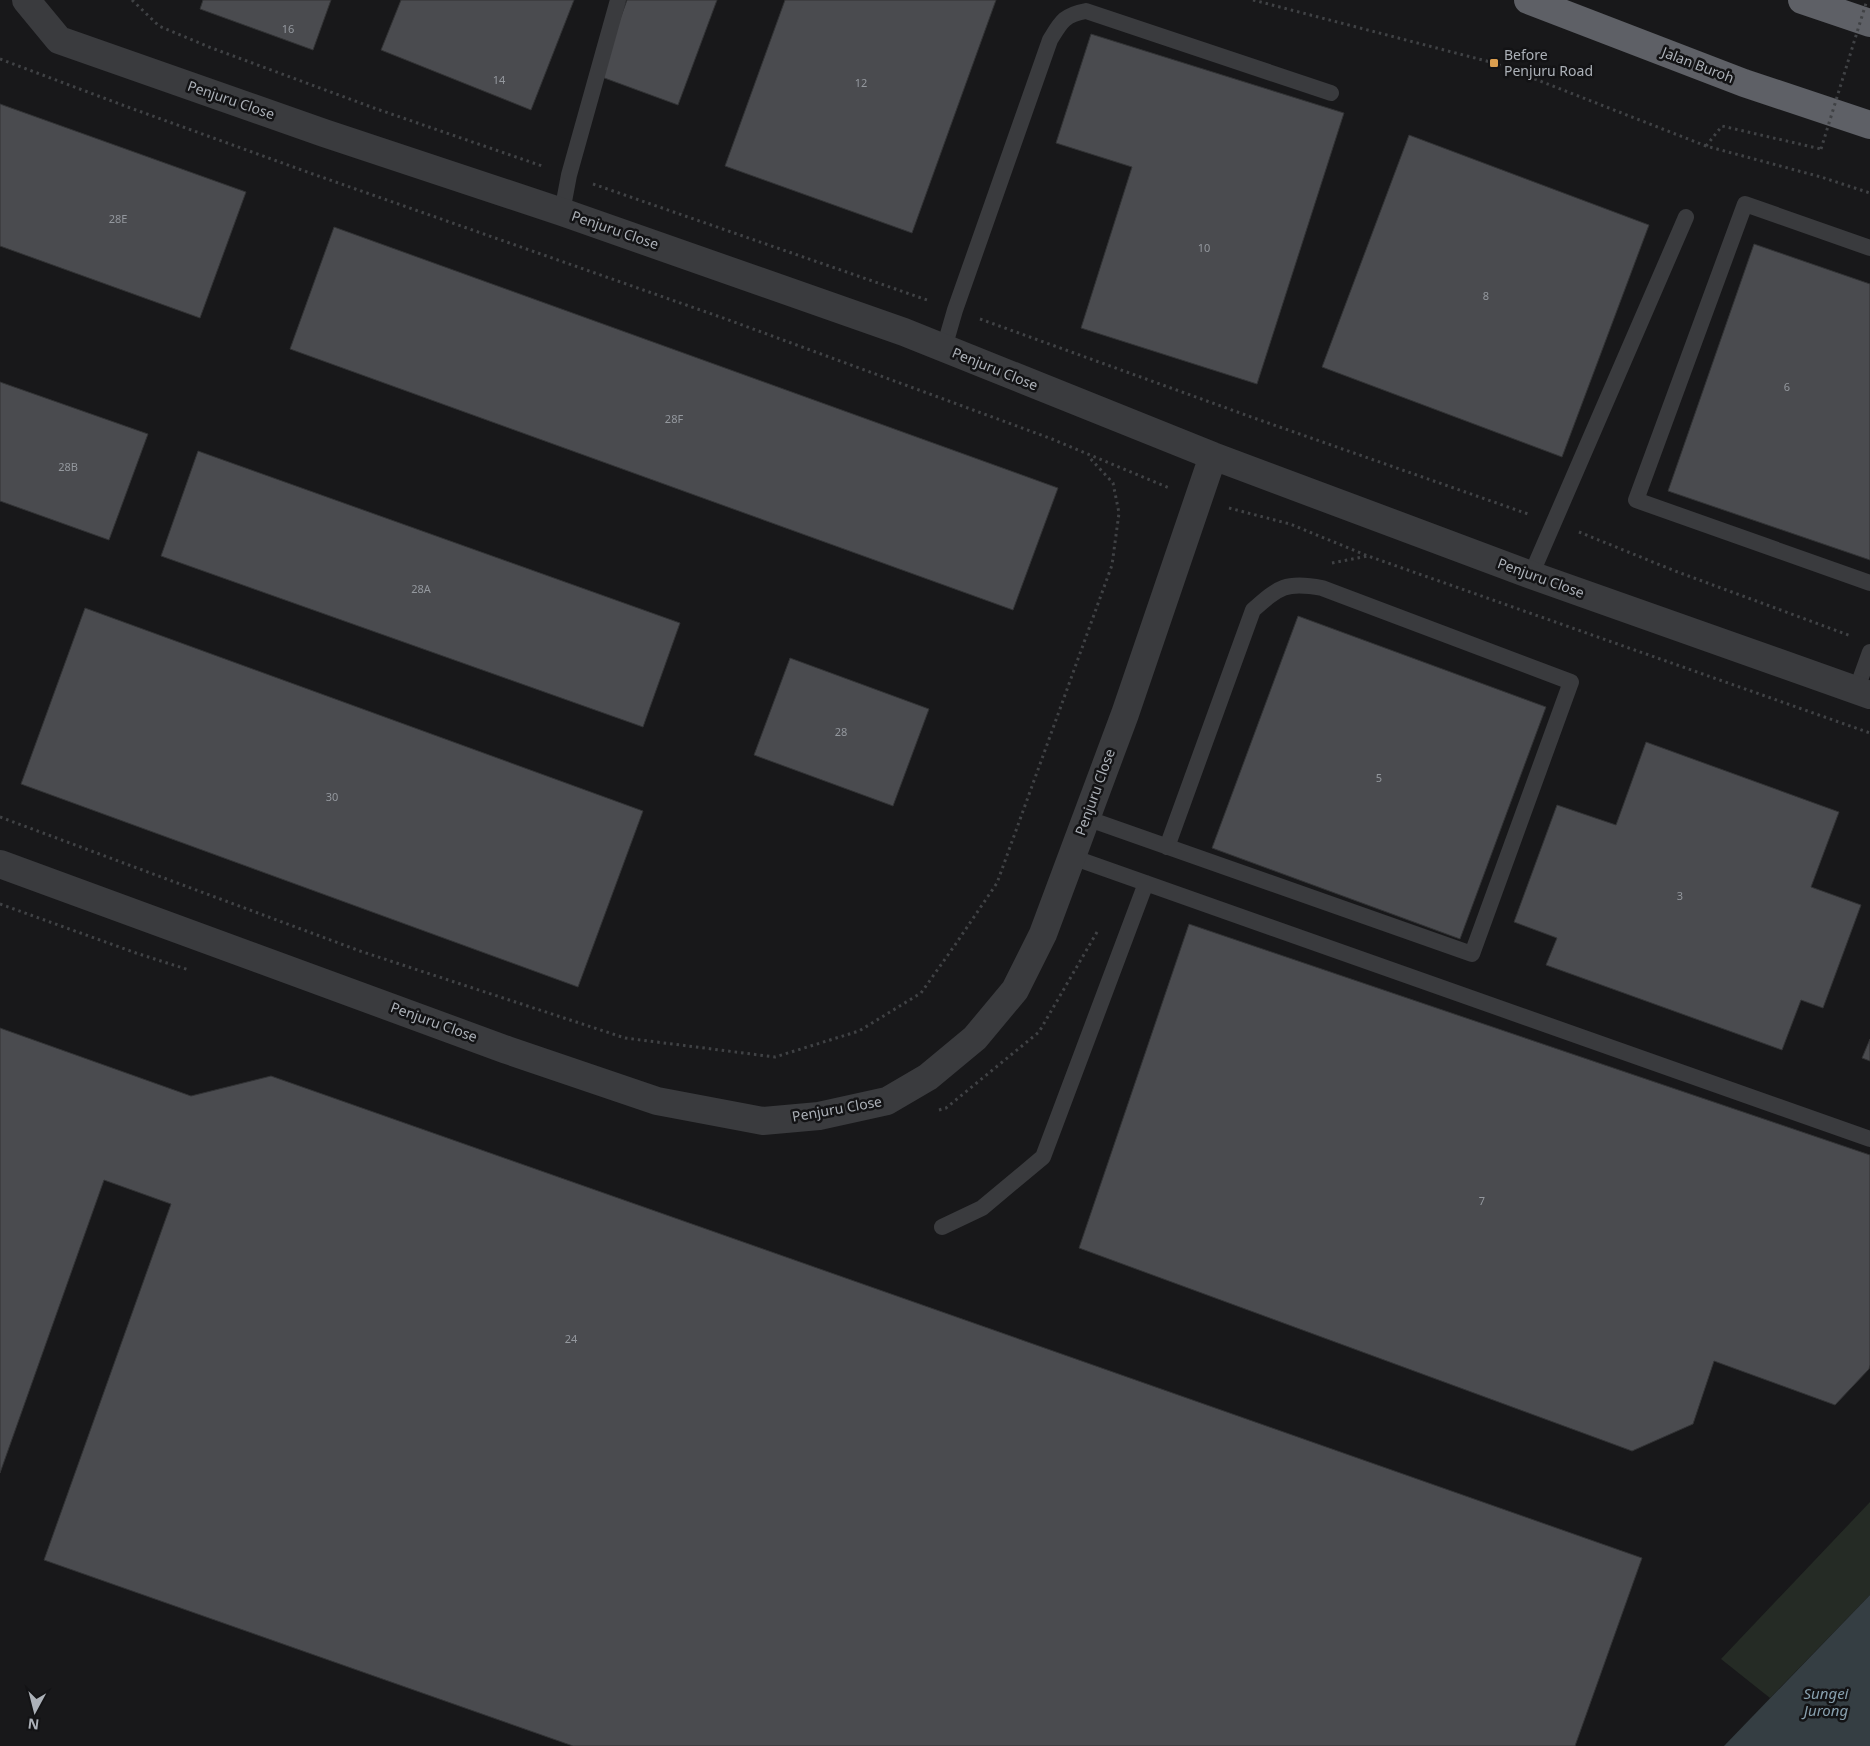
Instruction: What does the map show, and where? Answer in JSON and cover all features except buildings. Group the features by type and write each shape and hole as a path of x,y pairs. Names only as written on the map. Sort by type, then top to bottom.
{"highway":[{"name":"Jalan Buroh","path":"1528,0 1744,83 1870,125"},
{"path":"1802,0 1870,23"}],"street":[{"name":"Penjuru Close","path":"26,0 59,40 324,133 562,212 904,332 1213,456 1530,575 1863,693"},
{"name":"Penjuru Close","path":"0,864 507,1050 658,1101 763,1121 819,1116 887,1102 928,1077 976,1038 1015,990 1043,934 1125,714 1213,456"}],"lane":[{"path":"562,212 569,175 618,0"},
{"path":"944,348 955,310 1050,40 1062,21 1072,14 1086,11 1332,93"},
{"path":"1870,248 1745,204 1636,500 1870,583"},
{"path":"1530,575 1686,216"},
{"path":"1086,818 1168,847 1472,954 1571,682 1322,588 1300,584 1275,590 1253,610 1168,847"},
{"path":"1863,693 1870,652"},
{"path":"1072,856 1870,1139"},
{"path":"942,1227 982,1208 1043,1157 1146,882"}],"path":[{"path":"132,0 159,26 209,47 374,108 552,170"},
{"path":"1253,0 1494,63 1706,146 1821,177 1870,193"},
{"path":"1706,146 1722,126 1821,149 1867,0"},
{"path":"0,58 125,106 310,173 735,322 1052,439 1198,499 1290,524 1368,556 1870,733"},
{"path":"590,182 1531,515"},
{"path":"0,817 360,951 625,1038 775,1057 859,1031 921,993 997,883 1112,566 1119,513 1113,483 1087,455"},
{"path":"1576,531 1851,636"},
{"path":"1332,564 1368,556"},
{"path":"0,904 194,972"},
{"path":"937,1111 946,1108 1039,1032 1099,929"}],"shaded area":[{"path":"1870,1502 1870,1595 1770,1698 1721,1659"}],"water":[{"name":"Sungei Jurong","path":"1870,1595 1870,1746 1724,1746"}],"place":[{"name":"Before Penjuru Road","path":"1494,63"}]}
